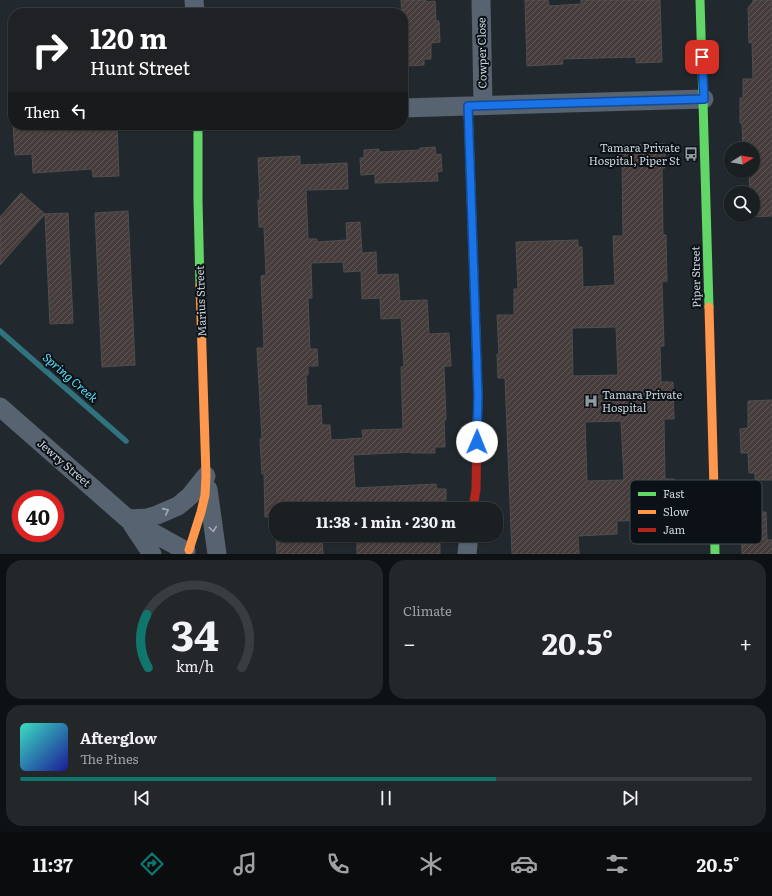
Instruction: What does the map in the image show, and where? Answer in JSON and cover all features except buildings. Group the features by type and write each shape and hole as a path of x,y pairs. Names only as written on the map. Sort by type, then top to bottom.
{"street":[{"name":"Cowper Close","path":"476,105 481,0"},
{"name":"Piper Street","path":"700,0 704,99 713,480"},
{"path":"408,108 704,99"},
{"path":"474,502 476,489 478,395 476,105"},
{"name":"Marius Street","path":"184,552 201,512 205,495 206,476 198,200 198,130"},
{"name":"Jewry Street","path":"0,407 128,519 184,552 197,550 207,554"},
{"path":"128,519 147,518 178,506 190,496 206,476"},
{"name":"Marius Street","path":"206,476 217,554"},
{"name":"Jewry Street","path":"128,519 152,554"},
{"path":"467,554 468,542"},
{"name":"Piper Street","path":"715,544 715,554"}],"waterway":[{"name":"Spring Creek","path":"0,331 126,441"}],"traffic: fast":[{"path":"700,0 709,307"},
{"path":"468,106 478,395 477,430"},
{"path":"198,130 200,286"},
{"path":"715,544 715,554"}],"traffic: slow":[{"path":"189,550 205,495 206,476 200,286"},
{"path":"709,307 714,480"}],"traffic: jam":[{"path":"474,502 476,489 477,430"}],"place":[{"name":"Tamara Private Hospital, Piper St","path":"691,154"},
{"name":"Tamara Private Hospital","path":"591,401"}],"route":[{"path":"477,442 478,395 468,106 704,99 702,57"}]}
